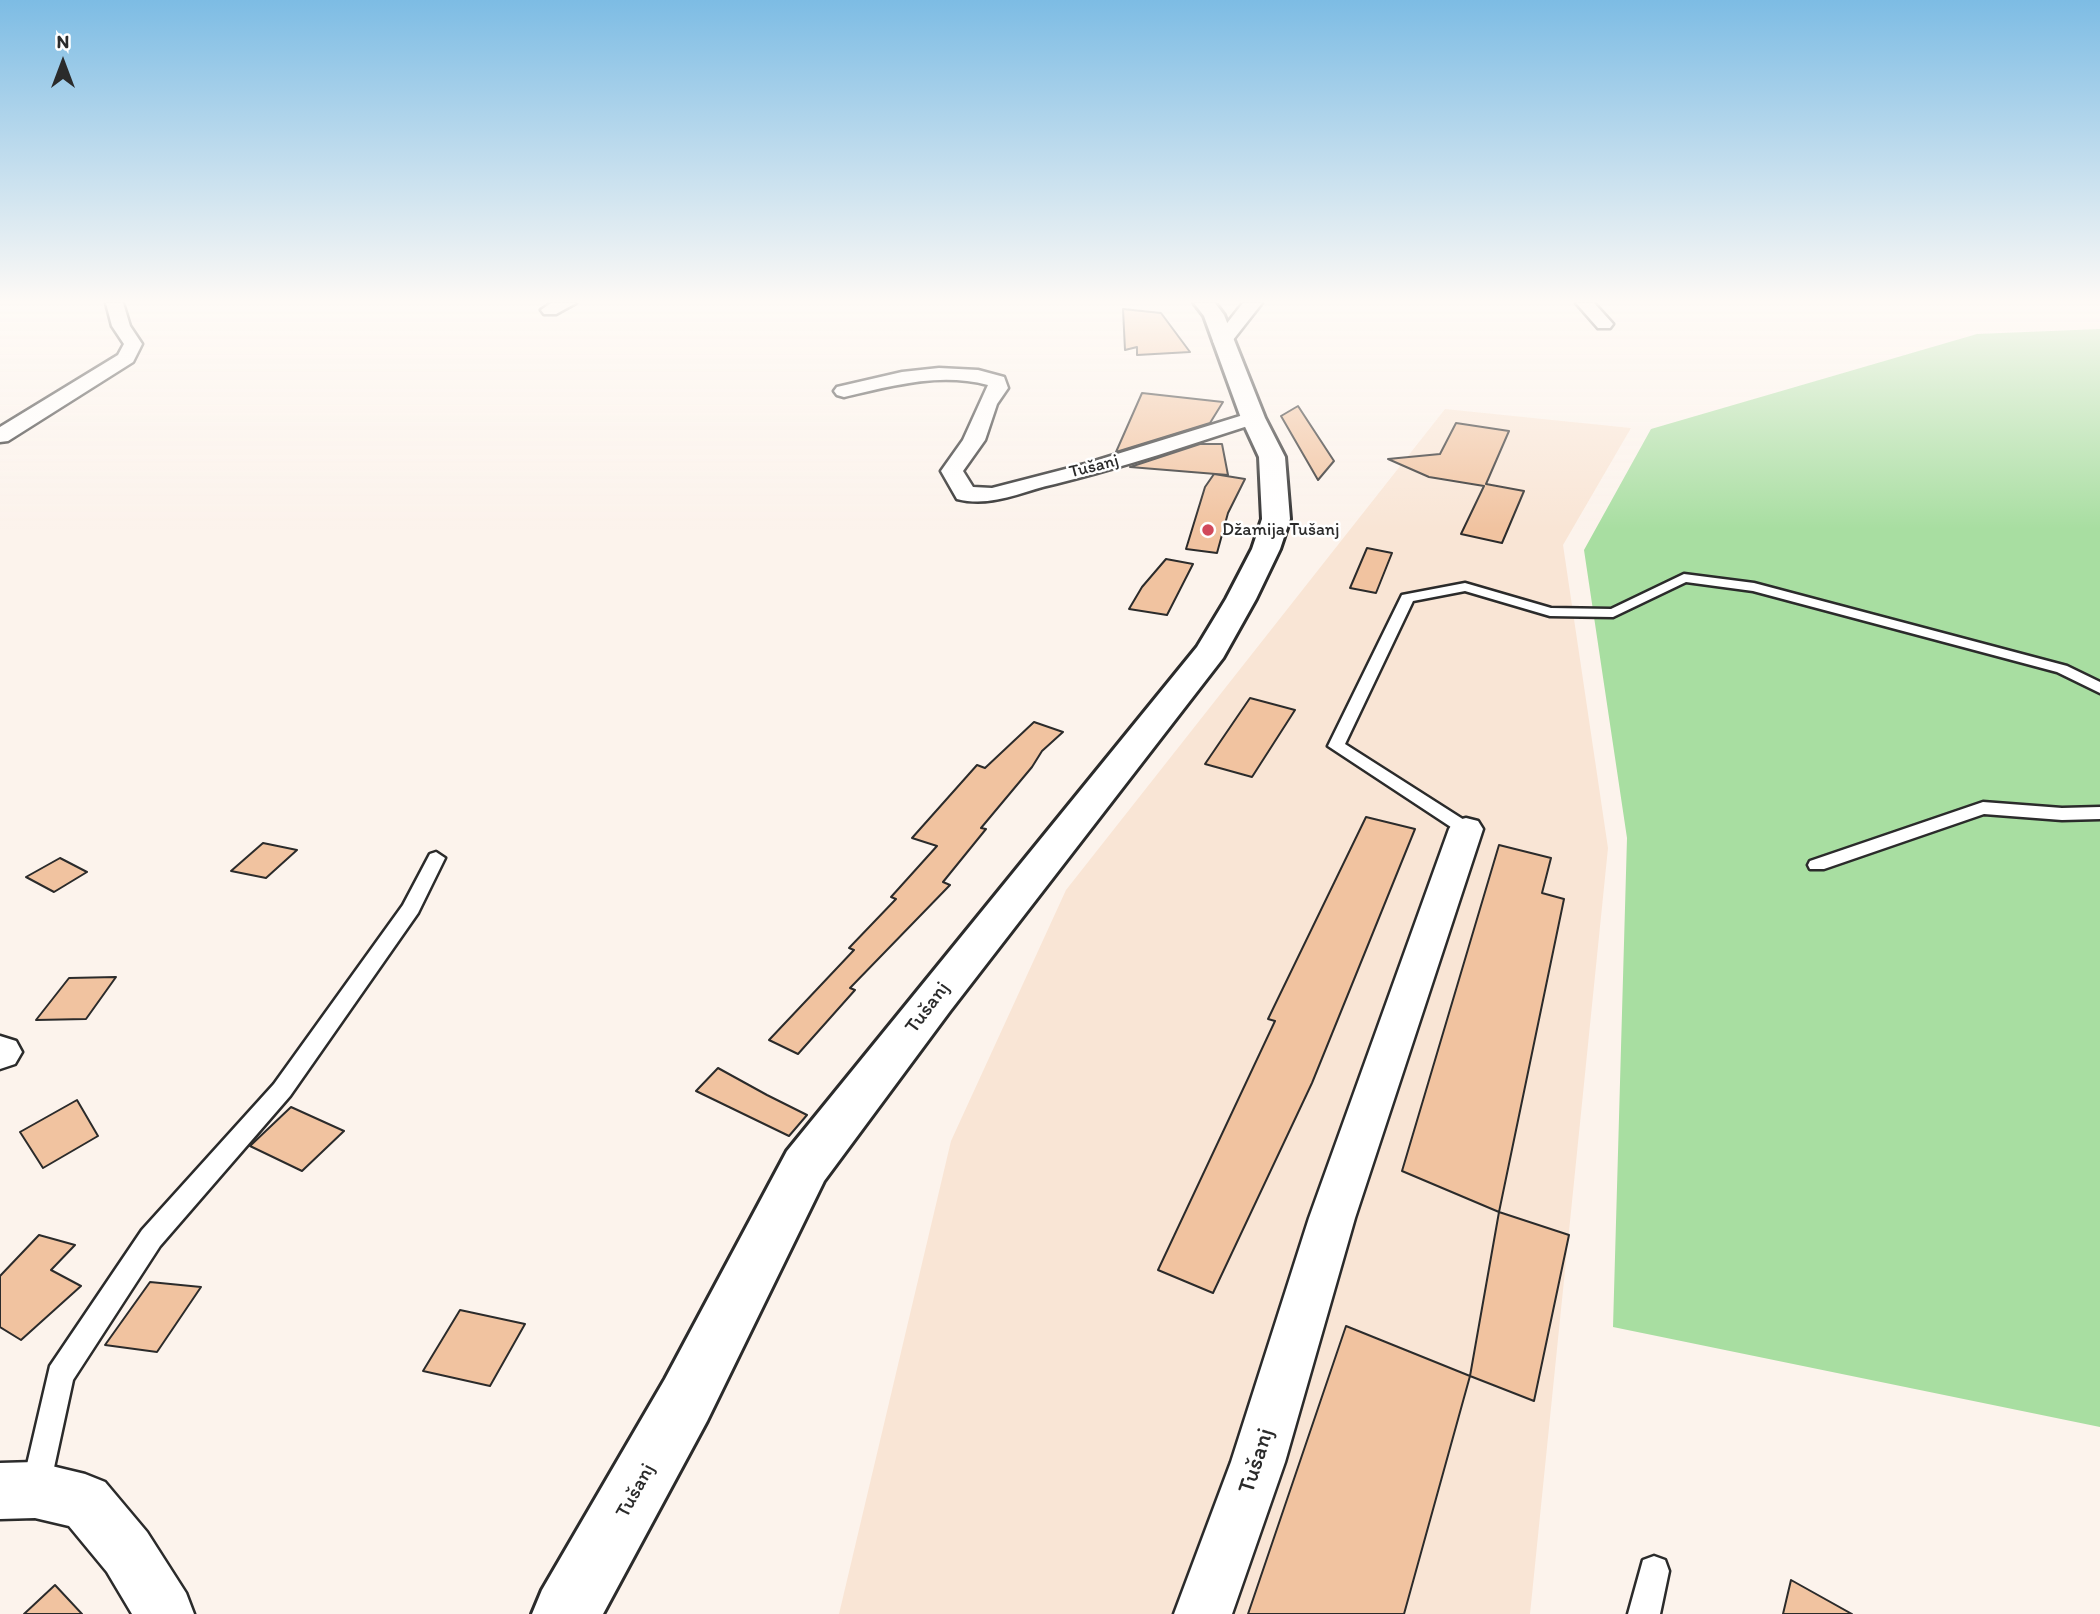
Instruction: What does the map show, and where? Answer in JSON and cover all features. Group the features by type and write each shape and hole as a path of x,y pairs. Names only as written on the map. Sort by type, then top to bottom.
{"street":[{"path":"0,436 93,378"},
{"name":"Tušanj","path":"844,391 900,378"},
{"name":"Tušanj","path":"989,378 997,381 998,388 987,404 974,440 952,471 965,494 993,495 1049,478 1089,470 1253,418"},
{"name":"Tušanj","path":"566,1614 686,1400 805,1166 1217,641 1266,549 1276,519 1272,457 1236,378"},
{"name":"Tušanj","path":"1203,1614 1258,1462 1332,1218 1466,829"},
{"path":"17,1490 85,1502 127,1552 165,1614"}],"lane":[{"path":"1466,829 1336,746 1407,598 1465,587 1550,612 1613,613 1684,578 1754,587 2062,670 2100,688"},
{"path":"1817,864 1983,808 2062,814 2100,813"},
{"path":"17,1490 60,1375 151,1238 282,1090 411,908 436,859"},
{"path":"1644,1614 1654,1571"}],"shaded area":[{"path":"1445,409 1631,428 1563,545 1608,848 1530,1614 839,1614 951,1141 1066,890"}],"green space":[{"path":"1825,378 2100,378 2100,1427 1613,1327 1627,838 1584,550 1651,429"}],"building":[{"path":"1142,393 1223,402 1210,423 1116,452"},
{"path":"1298,406 1334,461 1318,480 1281,416"},
{"path":"1456,423 1509,431 1486,484 1524,491 1502,543 1461,534 1484,486 1429,477 1388,459 1440,454"},
{"path":"1200,444 1222,444 1228,475 1130,467"},
{"path":"1214,474 1245,479 1228,513 1217,553 1186,549 1205,487"},
{"path":"1367,548 1392,553 1376,593 1350,588"},
{"path":"1166,559 1193,564 1167,615 1129,609 1142,587"},
{"path":"1250,698 1295,710 1252,777 1205,764"},
{"path":"1034,722 1063,732 1042,751 981,828 986,829 943,882 950,885 850,988 855,990 798,1054 769,1040 854,950 849,948 896,899 891,897 937,846 912,838 977,765 985,768"},
{"path":"1366,817 1415,829 1312,1083 1213,1293 1158,1270 1275,1021 1268,1019"},
{"path":"263,843 297,850 266,878 231,871"},
{"path":"1499,845 1551,858 1542,893 1564,899 1499,1212 1402,1171"},
{"path":"60,858 87,872 54,892 26,877"},
{"path":"116,977 86,1019 36,1020 69,978"},
{"path":"718,1068 807,1115 789,1136 696,1091"},
{"path":"77,1100 98,1136 43,1168 20,1132"},
{"path":"291,1107 344,1131 302,1171 250,1146"},
{"path":"1499,1212 1569,1235 1534,1401 1470,1376"},
{"path":"39,1235 75,1245 51,1270 81,1286 21,1340 0,1327 0,1276"},
{"path":"150,1282 201,1287 157,1352 105,1345"},
{"path":"460,1310 525,1324 490,1386 423,1371"},
{"path":"1346,1326 1470,1376 1404,1614 1248,1614"},
{"path":"1791,1580 1852,1614 1783,1614"},
{"path":"55,1585 82,1614 24,1614"}],"place":[{"name":"Džamija Tušanj","path":"1208,530"}]}
